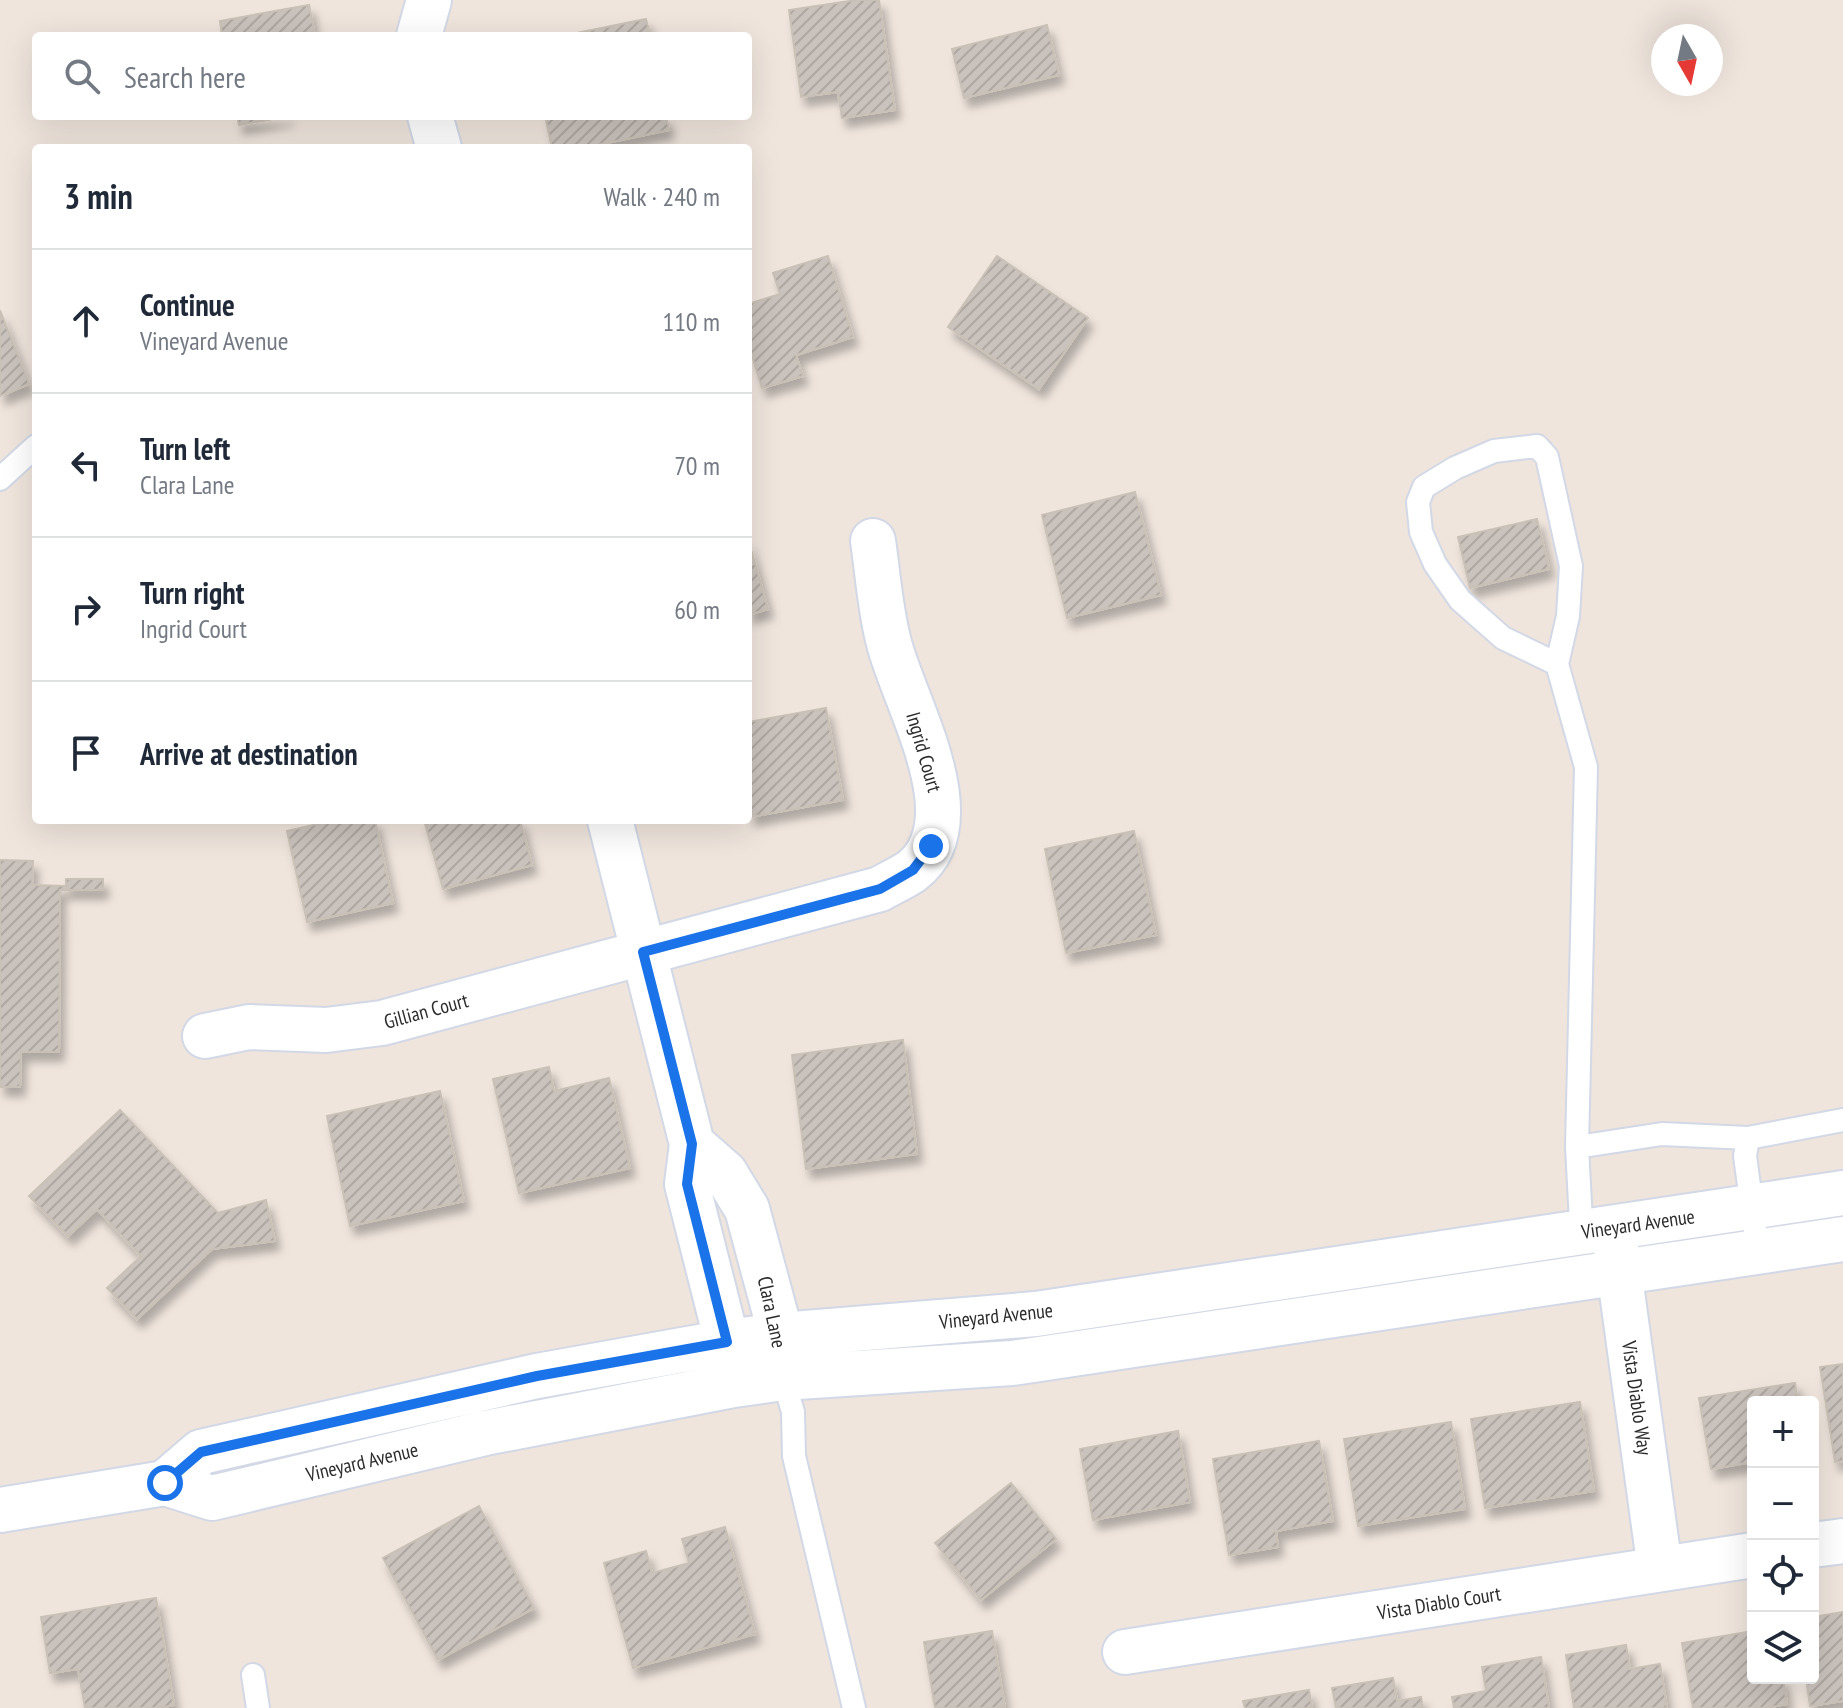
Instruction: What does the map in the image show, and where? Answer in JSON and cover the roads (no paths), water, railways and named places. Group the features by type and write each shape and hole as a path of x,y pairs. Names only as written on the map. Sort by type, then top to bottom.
{"street":[{"path":"420,32 429,0"},
{"path":"431,120 438,144"},
{"name":"Ingrid Court","path":"643,952 880,889 913,870 931,846 938,820 938,794 933,769 888,642 873,541"},
{"path":"611,824 692,1144 687,1184 727,1342"},
{"name":"Gillian Court","path":"205,1036 249,1027 326,1030 382,1023 643,952"},
{"name":"Clara Lane","path":"692,1144 725,1173 747,1209 781,1335 783,1378"},
{"name":"Vineyard Avenue","path":"165,1483 201,1452 537,1376 727,1342 1036,1314 1843,1193"},
{"name":"Vista Diablo Way","path":"1597,1230 1660,1569"},
{"name":"Vineyard Avenue","path":"0,1510 165,1483 212,1498 485,1433 783,1378 1012,1363 1843,1239"},
{"name":"Clara Lane","path":"727,1342 783,1378"},
{"path":"1819,1544 1843,1541"},
{"name":"Vista Diablo Court","path":"1125,1652 1747,1556"}],"lane":[{"path":"1557,664 1503,638 1460,600 1435,564 1421,532 1418,502 1424,487 1455,468 1494,451 1537,446 1547,457 1571,566 1568,616 1557,664 1586,767 1577,1147 1597,1230"},
{"path":"0,479 32,450"},
{"path":"1577,1147 1662,1134 1748,1138 1843,1120"},
{"path":"1748,1138 1745,1156 1758,1252"},
{"path":"783,1378 793,1412 794,1456 854,1708"},
{"path":"253,1675 258,1708"}]}
